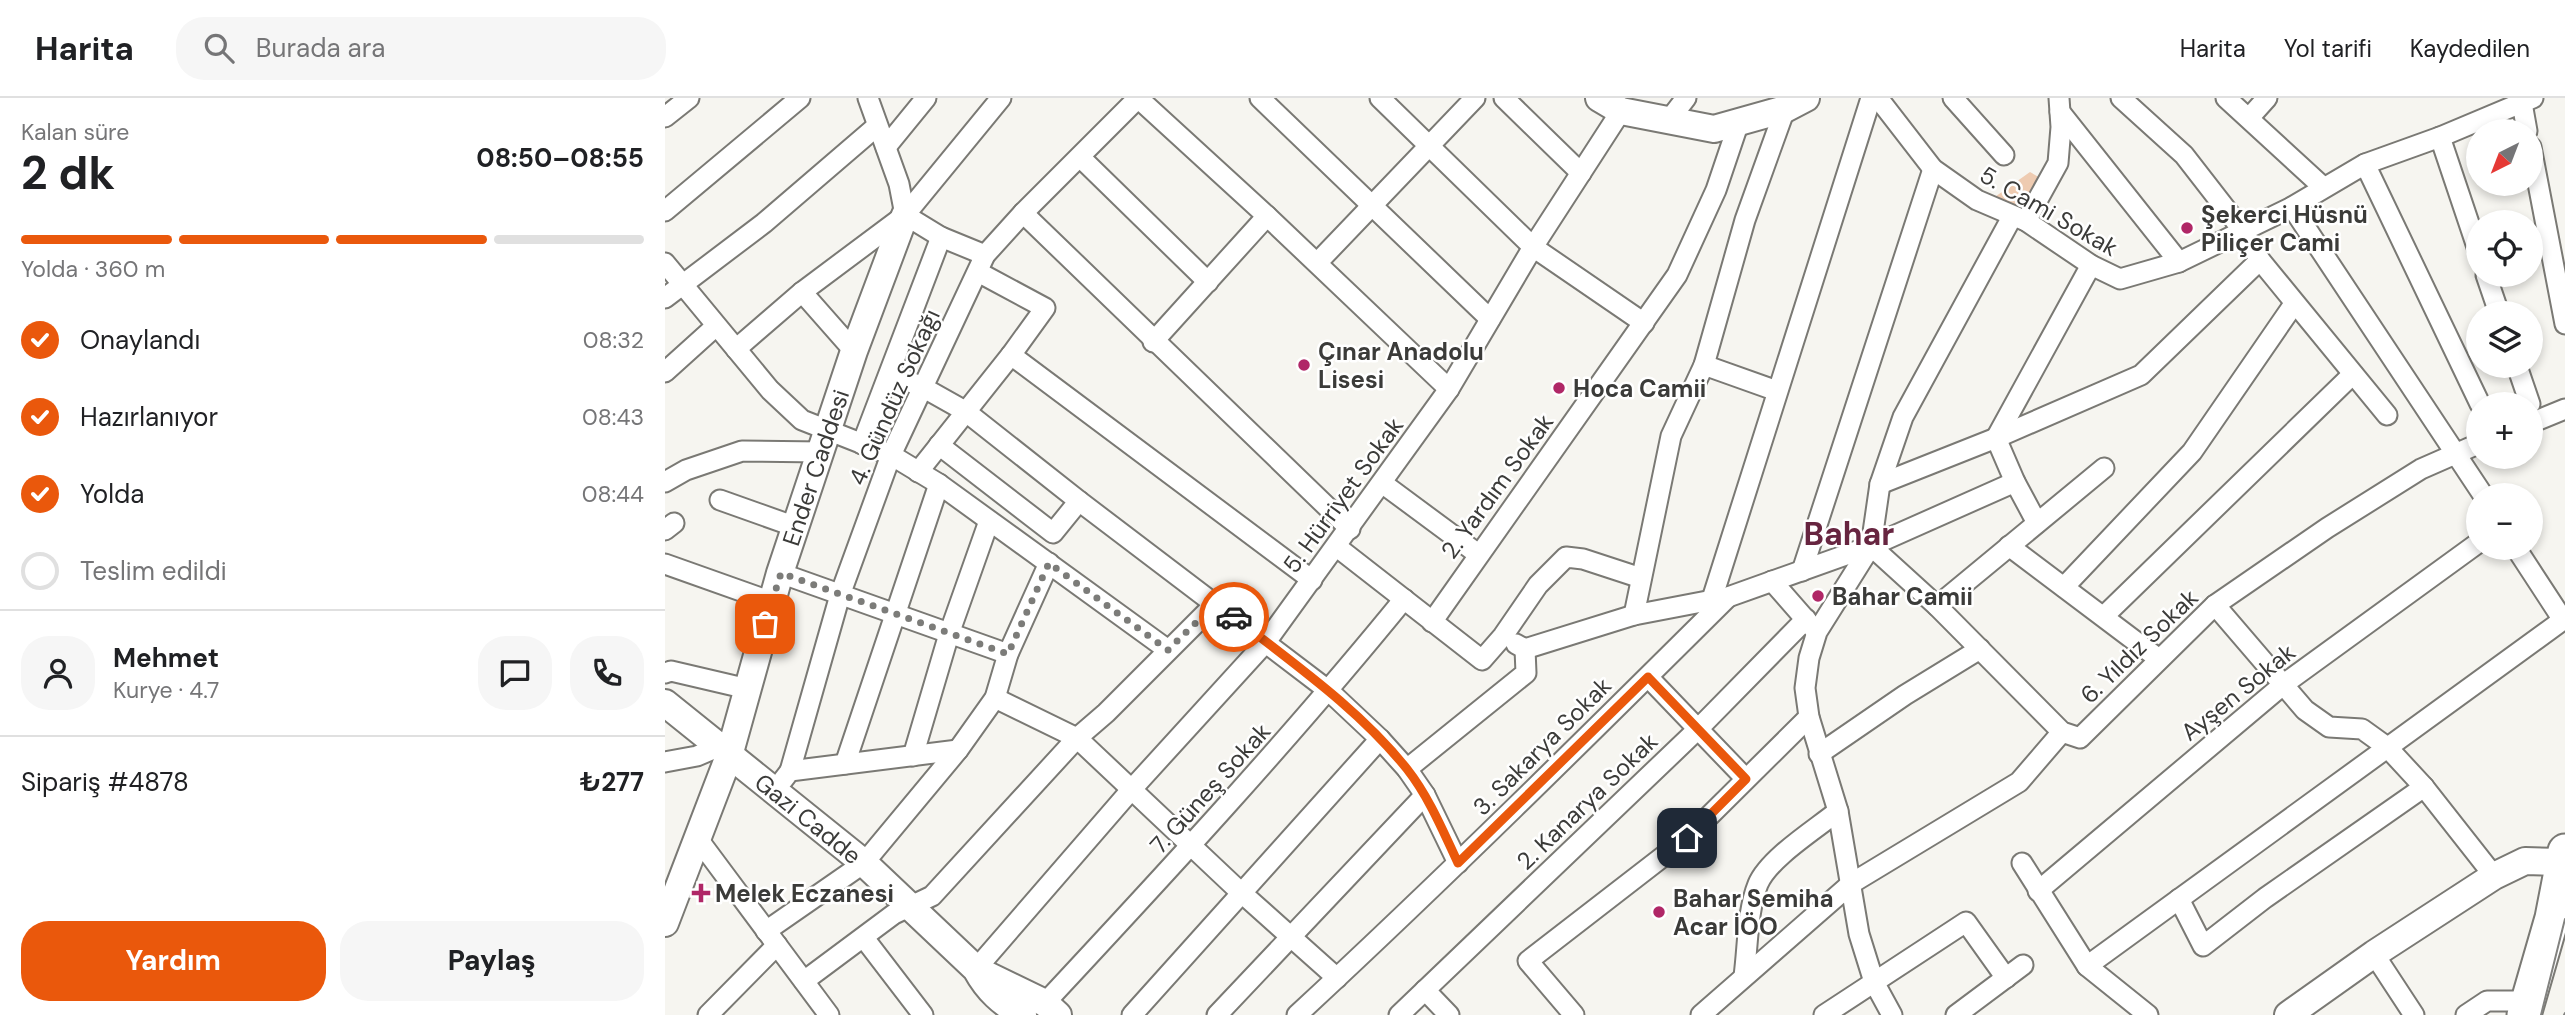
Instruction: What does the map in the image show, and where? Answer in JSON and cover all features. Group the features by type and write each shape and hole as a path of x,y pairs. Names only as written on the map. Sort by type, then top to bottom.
{"highway":[{"path":"2526,1008 2551,918 2564,856"}],"main road":[{"path":"1610,104 1714,129 1795,104"},
{"name":"Ender Caddesi","path":"665,923 698,839 724,751 748,689 781,573 854,351 905,215"},
{"name":"Gazi Cadde","path":"665,703 864,863 976,970 983,983 1002,1003 1042,1011"},
{"path":"2288,1015 2374,954 2494,876 2525,861 2564,856"}],"street":[{"path":"665,117 688,98"},
{"path":"665,211 800,98"},
{"path":"868,98 899,184 905,215 1045,308 918,472"},
{"path":"885,147 926,98"},
{"path":"736,349 802,292 905,215 1001,98"},
{"path":"1138,98 1449,389"},
{"name":"4. Gündüz Sokağı","path":"790,771 840,595 891,454 982,264 1023,214 1138,98"},
{"path":"1260,98 1490,319"},
{"path":"1380,98 1533,247 1644,323"},
{"path":"1317,263 1475,98"},
{"path":"1504,98 1581,173"},
{"path":"1669,120 1686,98"},
{"path":"1720,598 1777,391 1871,98"},
{"name":"5. Cami Sokak","path":"1878,98 1933,169 1977,200 2019,219 2091,265 2120,279 2179,262 2292,207 2365,164 2440,137 2518,101"},
{"path":"1952,98 2004,155"},
{"path":"2121,98 2184,155 2243,230 2260,260 2294,304 2387,415"},
{"path":"2226,98 2323,187"},
{"path":"2249,118 2267,98"},
{"path":"2518,101 2523,119"},
{"name":"5. Hürriyet Sokak","path":"976,970 1131,790 1266,642 1337,547 1449,389 1533,247 1581,173 1610,104"},
{"path":"1633,615 1671,436 1704,365 1745,220 1795,104"},
{"path":"1892,1015 1874,982 1859,934 1838,811 1809,717 1805,688 1811,626 1871,546 1879,484 1903,417 2019,219 2058,163 2059,105"},
{"path":"2059,105 2179,262"},
{"name":"2. Yardım Sokak","path":"1432,622 1677,275 1716,190 1739,122"},
{"path":"665,298 764,222 877,125"},
{"path":"2440,137 2466,214"},
{"path":"1080,157 1208,282"},
{"path":"2365,164 2474,392"},
{"path":"1802,570 1933,169"},
{"path":"2540,196 2565,324"},
{"path":"2292,207 2476,483"},
{"path":"1023,214 1350,529"},
{"path":"1153,342 1267,216"},
{"path":"862,444 941,237"},
{"path":"1879,484 1996,438 2141,375 2260,260"},
{"path":"665,263 770,390 826,442"},
{"path":"1996,438 2091,265"},
{"path":"802,292 854,351"},
{"path":"2064,587 2192,452 2294,304"},
{"path":"665,372 716,326"},
{"path":"1011,355 1312,580"},
{"path":"1704,365 1777,391"},
{"path":"890,373 965,411 1329,691 1380,739 1407,769 1425,795 1458,863"},
{"path":"2104,616 2353,373"},
{"path":"2543,412 2565,409"},
{"path":"1996,438 2037,523"},
{"path":"665,482 687,470 742,451 826,442 862,444 891,454 939,484 1168,650"},
{"path":"939,446 1053,533 1079,501"},
{"name":"6. Yıldız Sokak","path":"2063,732 2080,738 2215,604 2421,469 2466,449"},
{"path":"1937,606 2104,468"},
{"path":"1503,636 1525,649 1633,615 1720,598 1871,546 2015,482"},
{"path":"1382,483 1478,554"},
{"path":"845,764 893,614 939,484"},
{"path":"720,500 796,527"},
{"path":"913,756 949,634 989,521"},
{"path":"1701,1015 1851,883 2019,782 2063,732 1937,606 1871,546"},
{"path":"2008,546 2159,659"},
{"path":"1337,547 1482,660 1503,636 1538,585 1566,557 1583,559 1641,578"},
{"name":"Ayşen Sokak","path":"2038,891 2284,684 2466,552"},
{"path":"2087,966 2563,620 2524,560"},
{"path":"708,1015 772,938 864,863 958,750 995,698 1008,654 1049,563"},
{"path":"665,565 772,602"},
{"path":"781,573 1008,654"},
{"path":"1772,581 1811,626"},
{"name":"3. Sakarya Sokak","path":"1297,1015 1458,863 1648,677 1720,598"},
{"name":"7. Güneş Sokak","path":"1042,1011 1329,691 1404,599"},
{"path":"804,981 894,915 932,896 1077,738 1107,713 1216,603"},
{"path":"2215,604 2305,710 2329,727 2362,729 2388,747 2494,876"},
{"name":"2. Kanarya Sokak","path":"1399,1015 1698,729 1811,626"},
{"path":"1407,769 1526,673 1525,649"},
{"path":"1819,754 1905,695 1980,649"},
{"path":"665,673 671,670 748,689"},
{"path":"1648,677 1746,779"},
{"path":"995,698 1077,738 1337,978"},
{"path":"1574,1015 1528,961 1687,838 1809,717"},
{"path":"1132,1015 1380,739"},
{"path":"773,791 790,771 958,750"},
{"path":"665,762 724,751"},
{"path":"2179,899 2203,946 2265,898 2424,788"},
{"path":"1217,1015 1425,795"},
{"path":"1744,976 1752,909 1759,883 1780,856 1838,811"},
{"path":"698,839 804,981 822,1012"},
{"path":"2022,863 2087,966 2148,1015"},
{"path":"1823,1015 1966,922 2006,978"},
{"path":"864,938 923,1015"},
{"path":"2374,954 2410,1014"},
{"path":"1956,1015 2023,965"},
{"path":"1425,990 1449,1015"},
{"path":"2466,1015 2487,1001 2526,1008"}],"shaded area":[{"path":"2030,172 2042,179 2023,211 1992,199"}],"tram line":[{"path":"2541,1015 2565,919"}],"way so far":[{"path":"765,624 781,573 1008,654 1049,563 1168,650 1216,603 1234,617"}],"place":[{"name":"Şekerci Hüsnü Piliçer Cami","path":"2187,228"},
{"name":"Çınar Anadolu Lisesi","path":"1304,365"},
{"name":"Hoca Camii","path":"1559,388"},
{"name":"Bahar Camii","path":"1818,596"},
{"name":"Melek Eczanesi","path":"701,893"},
{"name":"Bahar Semiha Acar İÖO","path":"1659,912"}],"district":[{"name":"Bahar","path":"1849,534"}],"route":[{"path":"1234,617 1329,691 1380,739 1407,769 1425,795 1458,863 1648,677 1746,779 1687,838"}]}
